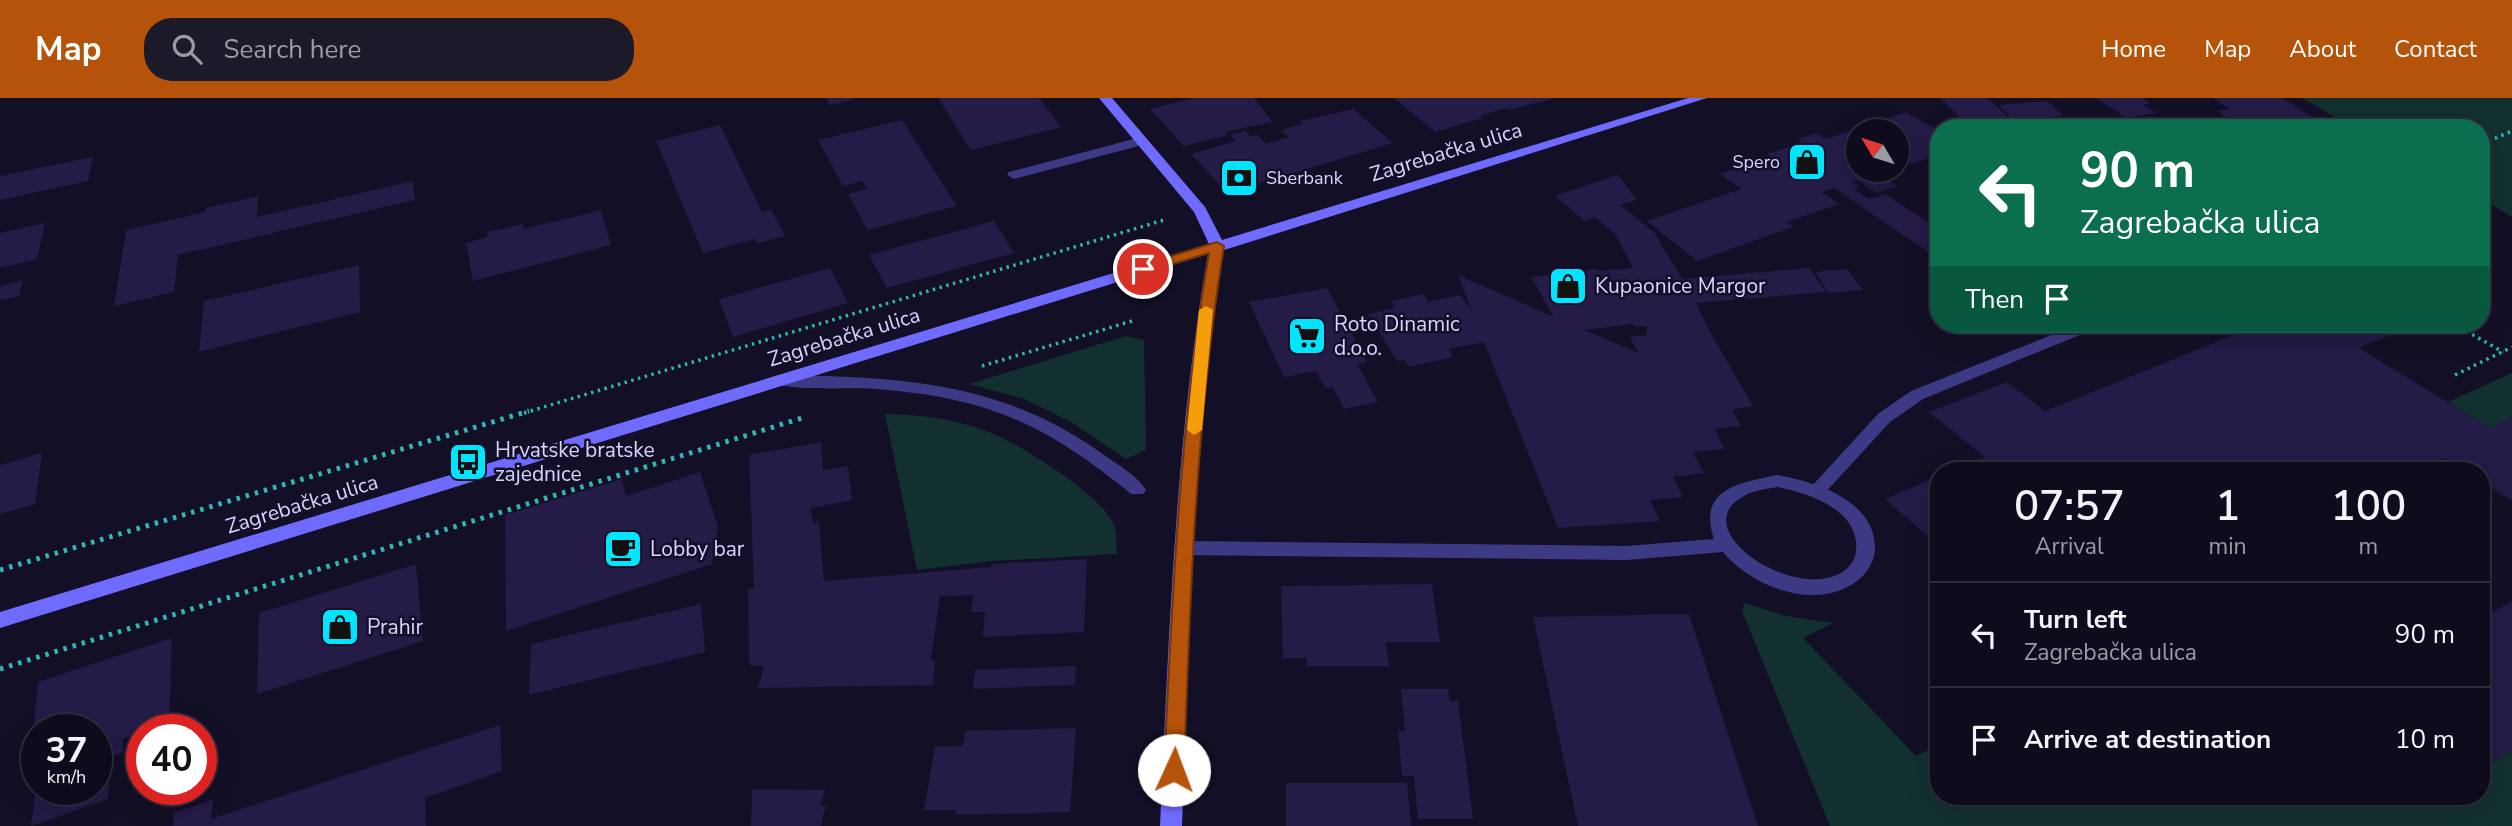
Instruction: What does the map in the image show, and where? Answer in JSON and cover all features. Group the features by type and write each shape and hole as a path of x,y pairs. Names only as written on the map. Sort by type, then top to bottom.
{"main road":[{"path":"1105,98 1200,210 1211,228 1217,246 1206,310 1183,548 1171,826"},
{"name":"Zagrebačka ulica","path":"0,620 1701,98"}],"street":[{"path":"1014,175 1141,141"},
{"path":"1817,491 1884,418 1916,395 2071,333"},
{"path":"781,380 866,382 956,396 1009,409 1073,443 1137,489"},
{"path":"1777,481 1817,491 1842,506 1857,521 1866,538 1867,555 1860,570 1843,581 1821,587 1795,586 1769,579 1746,566 1718,532 1717,514 1723,500 1737,489 1755,483 1777,481"},
{"path":"1183,548 1626,553 1726,545"}],"path":[{"path":"2490,141 2512,131"},
{"path":"0,570 1164,220"},
{"path":"981,367 1132,321"},
{"path":"2470,333 2503,352"},
{"path":"2455,375 2512,347"},
{"path":"0,669 804,417"}],"green space":[{"path":"2302,98 2512,98 2512,217 2490,204 2490,119 2338,119"},
{"path":"1126,336 1144,340 1146,450 1126,459 1071,422 1022,398 969,384"},
{"path":"2512,373 2512,417 2490,428 2448,402"},
{"path":"885,414 934,418 969,425 1035,456 1076,485 1107,514 1115,527 1117,554 992,561 917,570"},
{"path":"1745,603 1786,616 1833,623 1803,638 1916,756 1930,749 1930,805 2490,805 2490,763 2512,750 2512,826 1830,826 1742,611"}],"building":[{"path":"826,98 854,98 855,99 830,105"},
{"path":"938,98 1039,98 1061,127 971,150"},
{"path":"1193,98 1254,98 1273,122 1225,132 1228,135 1184,146 1150,109"},
{"path":"1394,98 1552,99 1510,110 1507,108 1435,132"},
{"path":"1940,98 1988,98 2010,119 1962,119"},
{"path":"2096,98 2143,98 2150,103 2143,105 2156,113 2126,118"},
{"path":"2213,98 2283,98 2314,119 2229,119 2217,111 2230,109"},
{"path":"2047,101 2063,115 2054,116 2057,119 2013,119 1998,105"},
{"path":"1353,109 1393,143 1227,193 1191,154 1236,141 1230,135 1245,131 1251,136 1257,135 1266,144 1289,137 1281,130 1303,124 1300,121"},
{"path":"1906,112 1930,126 1930,157 1912,164 1909,162 1909,119 1885,119"},
{"path":"902,120 957,206 867,230 848,194 867,189 862,181 843,186 818,140"},
{"path":"720,125 762,212 771,209 785,236 757,243 755,239 703,253 656,141"},
{"path":"1846,132 1846,182 1860,186 1854,189 1869,199 1885,194 1930,223 1930,253 1834,188 1822,192 1839,204 1787,222 1793,227 1697,261 1647,221 1741,189 1720,174 1771,157 1767,154 1802,143 1797,140 1816,133 1826,139"},
{"path":"93,157 88,181 0,200 0,176"},
{"path":"1618,175 1637,200 1620,205 1654,232 1682,279 1809,268 1826,292 1696,303 1753,406 1732,410 1741,426 1714,429 1725,449 1693,452 1704,473 1673,477 1683,497 1650,500 1660,521 1558,528 1484,342 1449,349 1453,357 1409,367 1405,360 1397,361 1368,314 1395,308 1391,301 1424,294 1428,302 1460,295 1472,311 1458,275 1554,317 1531,277 1596,269 1633,268 1616,235 1595,217 1585,221 1555,196","holes":["1632,324 1635,327 1646,326 1647,335 1630,337 1638,353 1585,330"]},
{"path":"413,181 415,200 178,255 174,292 114,306 126,230 205,212 206,208 258,196 257,217"},
{"path":"1860,182 1891,182 1897,186 1877,193"},
{"path":"601,210 611,245 473,281 466,243 488,237 487,232 523,224 524,229"},
{"path":"994,221 1014,253 887,288 869,255"},
{"path":"45,223 37,259 0,268 0,233"},
{"path":"359,265 360,312 199,352 204,301"},
{"path":"830,268 848,303 733,337 719,299"},
{"path":"1847,269 1863,290 1829,293 1815,272"},
{"path":"23,280 19,296 0,300 0,286"},
{"path":"1327,288 1367,362 1357,364 1378,402 1344,409 1333,387 1325,388 1316,371 1284,377 1249,302"},
{"path":"2239,333 2395,333 2359,348 2490,428 2512,417 2512,501 2490,487 2490,462 2449,462 2443,458 2435,462 1974,462 1985,457 1929,412 2007,382 2045,411"},
{"path":"821,442 823,471 848,466 852,500 811,508 813,523 819,521 824,581 991,567 991,564 1087,559 1084,632 983,637 985,612 971,612 973,595 940,596 931,660 935,660 933,685 758,688 764,666 749,665 748,589 754,589 749,455"},
{"path":"42,453 35,504 0,514 0,465"},
{"path":"700,472 718,527 712,564 506,631 505,515 622,479 626,496"},
{"path":"1930,480 1930,538 1885,499"},
{"name":"Prahir","path":"416,564 423,641 257,694 259,613"},
{"path":"1432,584 1440,642 1386,642 1389,666 1307,666 1307,658 1283,658 1281,586"},
{"path":"2512,601 2512,750 2490,763 2490,613"},
{"path":"701,604 705,652 529,695 531,644"},
{"path":"1689,614 1758,826 1578,826 1533,617"},
{"path":"172,638 169,714 126,714 123,752 112,756 112,714 35,714 38,682"},
{"path":"1076,666 1075,685 973,689 975,670"},
{"path":"1401,689 1448,689 1450,701 1458,701 1473,819 1418,819 1414,776 1402,776 1398,730 1405,731"},
{"path":"500,725 502,771 425,798 426,826 173,826 174,813 198,805 212,805 211,819"},
{"path":"1076,728 1070,812 955,815 956,810 924,810 935,747 963,746 965,731"},
{"path":"1286,783 1407,783 1411,826 1286,826"},
{"path":"752,789 825,790 820,806 826,805 821,826 751,826"},
{"path":"34,805 91,805 31,826"}],"slow traffic":[{"path":"1194,430 1206,310"}],"place":[{"name":"Spero","path":"1807,162"},
{"name":"Sberbank","path":"1239,178"},
{"name":"Kupaonice Margor","path":"1568,286"},
{"name":"Roto Dinamic d.o.o.","path":"1307,336"},
{"name":"Hrvatske bratske zajednice","path":"468,462"},
{"name":"Lobby bar","path":"623,549"},
{"name":"Prahir","path":"340,627"}],"route":[{"path":"1143,269 1217,246 1204,322 1183,548 1174,770"}]}
